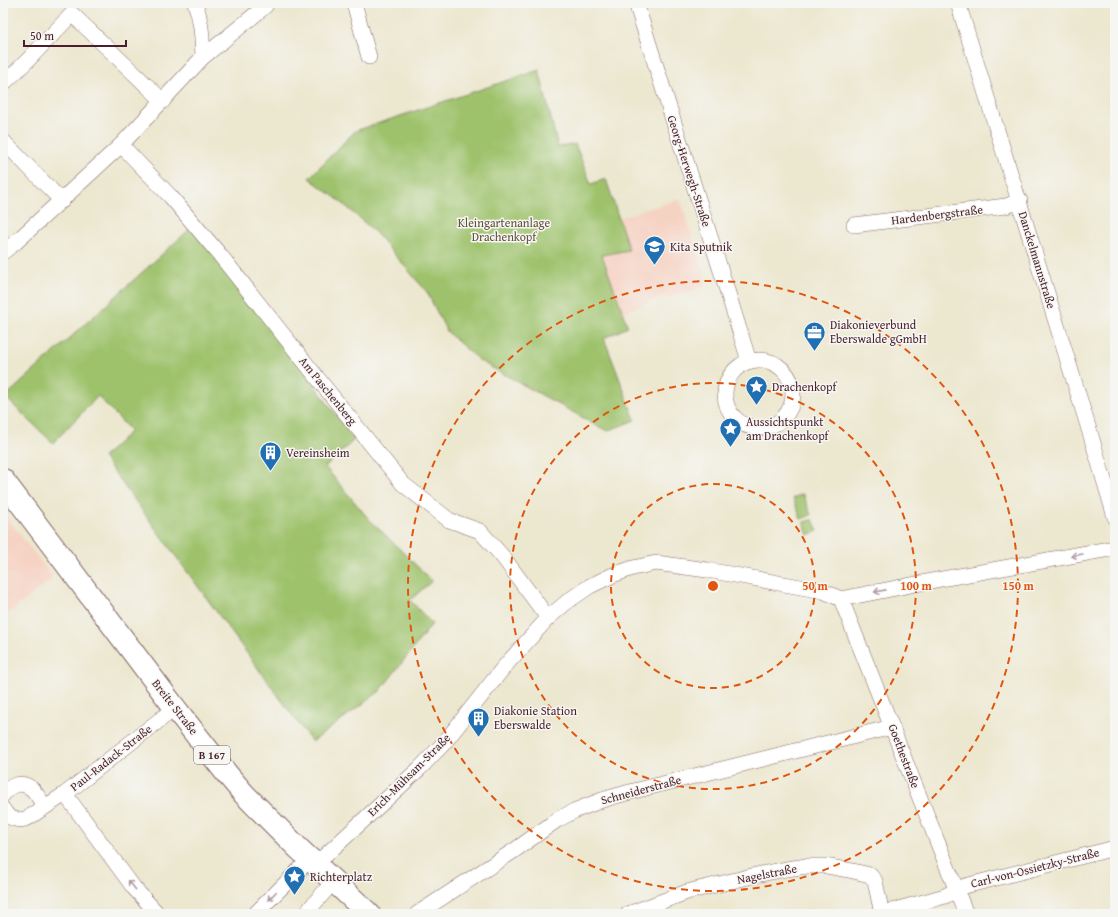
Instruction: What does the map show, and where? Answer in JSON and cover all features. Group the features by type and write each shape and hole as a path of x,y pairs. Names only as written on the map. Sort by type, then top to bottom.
{"main road":[{"name":"Breite Straße","path":"3,480 175,708 227,774 244,794 298,848 369,914"}],"street":[{"path":"195,3 202,32 203,58"},
{"path":"3,252 62,201 121,145 203,58 267,3"},
{"path":"354,3 369,57"},
{"name":"Georg-Herwegh-Straße","path":"636,3 749,361"},
{"name":"Danckelmannstraße","path":"958,3 1115,517"},
{"path":"3,84 72,14 163,101"},
{"path":"3,141 62,201"},
{"name":"Am Paschenberg","path":"121,145 172,197 403,484 449,520 480,531 503,556 548,618"},
{"name":"Hardenbergstraße","path":"854,225 1006,206 1020,202"},
{"path":"760,360 772,362 782,368 789,377 793,388 793,400 788,411 781,420 770,426 759,427 747,425 737,419 730,410 726,398 726,387 730,376 738,367 749,361 760,360"},
{"name":"Erich-Mühsam-Straße","path":"255,914 313,861 419,769 444,743 504,667 548,618 590,586 613,575 633,568 656,563 707,570 823,592 841,598 1115,548"},
{"name":"Goethestraße","path":"841,598 966,914"},
{"name":"Paul-Radack-Straße","path":"3,809 7,815 17,820 28,818 65,794 175,708"},
{"name":"Schneiderstraße","path":"417,914 515,850 557,820 574,811 602,800 630,792 892,727"},
{"path":"3,795 11,786 22,784 32,789 45,807"},
{"path":"65,794 134,888 158,914"},
{"name":"Carl-von-Ossietzky-Straße","path":"882,914 945,896 965,886 1115,848"},
{"name":"Nagelstraße","path":"628,914 688,892 756,875 807,866 826,866 870,876 875,881 882,914"},
{"path":"307,914 311,907 334,882"}],"shaded area":[{"name":"Kita Sputnik","path":"680,199 706,279 704,287 668,298 664,296 622,313 602,255 628,250 618,218"},
{"path":"3,512 53,578 3,618"}],"green space":[{"name":"Kleingartenanlage Drachenkopf","path":"539,70 558,147 575,144 591,184 606,179 629,250 602,255 628,327 604,338 635,420 607,431 480,361 447,332 427,292 375,232 340,201 309,178 355,131"},
{"path":"192,227 220,255 354,440 325,467 368,518 432,581 410,600 432,624 380,691 312,742 103,457 131,431 98,396 53,443 5,397"},
{"path":"803,494 811,515 801,519 793,498"},
{"path":"813,520 818,531 808,535 804,522"}],"place":[{"name":"Kita Sputnik","path":"654,266"},
{"name":"Diakonieverbund Eberswalde gGmbH","path":"814,352"},
{"name":"Drachenkopf","path":"756,406"},
{"name":"Aussichtspunkt am Drachenkopf","path":"730,448"},
{"name":"Vereinsheim","path":"270,472"},
{"name":"Diakonie Station Eberswalde","path":"479,738"},
{"name":"Richterplatz","path":"294,896"}]}
